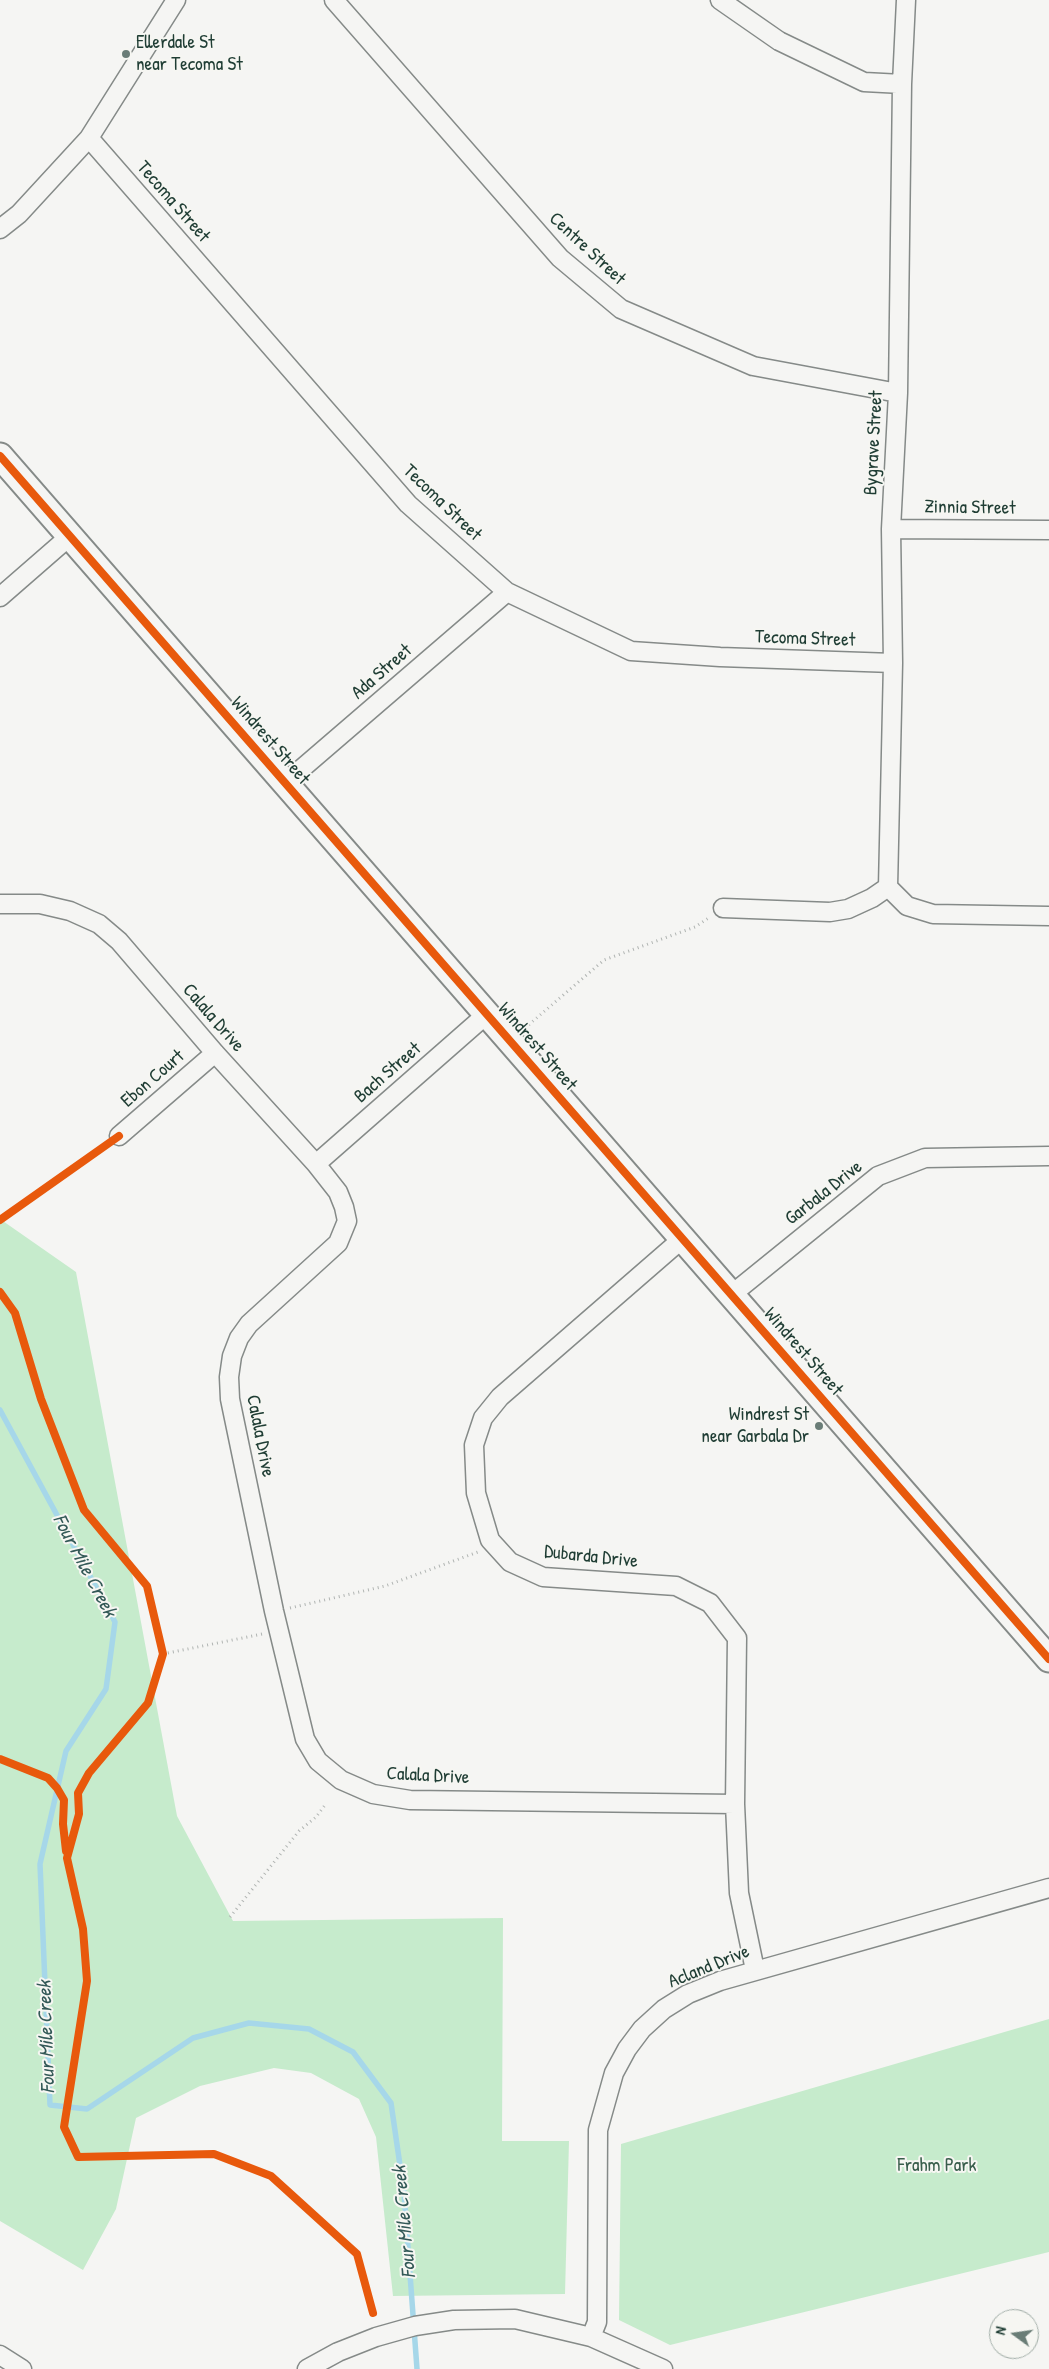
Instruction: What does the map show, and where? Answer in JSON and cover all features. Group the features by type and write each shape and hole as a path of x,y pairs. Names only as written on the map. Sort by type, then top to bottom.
{"street":[{"path":"0,229 19,214 89,138 176,0"},
{"name":"Centre Street","path":"334,0 560,258 621,309 753,366 898,393"},
{"path":"720,0 779,41 864,82 902,84"},
{"name":"Bygrave Street","path":"888,887 893,662 891,529 898,393 902,84 906,0"},
{"name":"Tecoma Street","path":"89,138 408,504 507,592 632,651 720,657 893,662"},
{"name":"Windrest Street","path":"0,456 1049,1659"},
{"name":"Zinnia Street","path":"891,529 1049,530"},
{"path":"0,597 70,536"},
{"name":"Ada Street","path":"285,783 507,592"},
{"path":"723,908 830,912 848,909 872,898 888,887 907,906 932,914 1049,916"},
{"name":"Calala Drive","path":"0,904 40,904 70,912 99,924 119,941 215,1053 316,1164 338,1192 347,1221 338,1243 249,1324 238,1338 232,1356 229,1377 230,1399 274,1611 305,1739 318,1761 341,1780 373,1794 410,1800 735,1804"},
{"name":"Bach Street","path":"316,1164 487,1014"},
{"name":"Ebon Court","path":"119,1136 215,1053"},
{"name":"Garbala Drive","path":"731,1295 878,1176 925,1158 1049,1156"},
{"name":"Dubarda Drive","path":"682,1239 500,1397 483,1418 474,1444 476,1493 490,1540 510,1562 543,1577 676,1586 710,1603 737,1638 735,1804 739,1893 755,1970"},
{"name":"Acland Drive","path":"591,2337 597,2322 598,2130 614,2073 627,2049 642,2029 664,2009 688,1994 755,1970 1049,1888"},
{"path":"307,2369 338,2352 376,2337 415,2326 454,2320 515,2319 591,2337 663,2369"},
{"path":"0,2355 22,2369"}],"path":[{"path":"523,1030 604,960 695,927 723,908"},
{"path":"161,1645 161,1658 264,1633 260,1615 385,1586 479,1551"},
{"path":"230,1918 299,1831 316,1817 324,1805"}],"green space":[{"path":"0,1219 76,1272 177,1816 233,1921 503,1918 502,2141 569,2141 565,2294 393,2296 376,2137 359,2099 311,2073 274,2068 200,2086 136,2118 116,2209 83,2270 0,2221"},
{"name":"Frahm Park","path":"1049,2019 1049,2252 670,2345 619,2320 621,2144"}],"waterway":[{"name":"Four Mile Creek","path":"0,1410 115,1622 106,1689 66,1751 40,1864 50,2105 87,2109 193,2038 249,2023 309,2029 353,2052 391,2103 404,2193 417,2369"}],"cycle path":[{"path":"0,456 1049,1659"},
{"path":"0,1220 119,1136"},
{"path":"0,1292 15,1313 41,1399 84,1510 147,1586 163,1654 148,1703 89,1773 78,1793 79,1814 67,1858 83,1929 87,1981 64,2127 78,2157 214,2154 271,2176 357,2254 373,2313"},
{"path":"0,1759 48,1778 57,1788 64,1800 63,1824 66,1851"}],"place":[{"name":"Ellerdale St near Tecoma St","path":"126,54"},
{"name":"Windrest St near Garbala Dr","path":"819,1426"}]}
